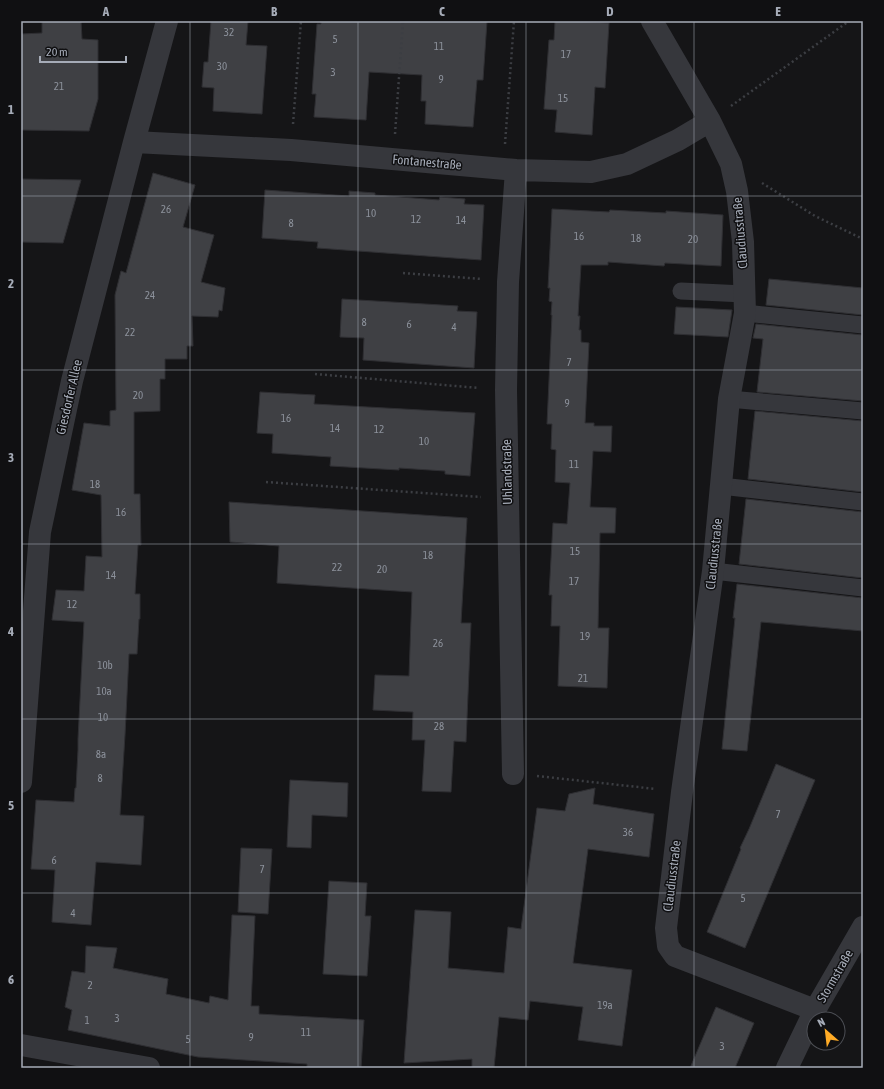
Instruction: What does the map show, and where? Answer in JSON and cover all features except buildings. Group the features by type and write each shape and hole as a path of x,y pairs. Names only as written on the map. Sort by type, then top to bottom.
{"street":[{"name":"Giesdorfer Allee","path":"21,782 40,532 72,381 167,21"},
{"name":"Claudiusstraße","path":"652,21 710,121 731,164 737,191 743,242 744,304 729,399 713,571 682,792 666,928 668,946 675,956 815,1010"},
{"name":"Fontanestraße","path":"134,142 291,150 510,169 591,172 627,164 678,140 710,121"},
{"name":"Uhlandstraße","path":"510,169 506,390 512,774"},
{"name":"Stormstraße","path":"787,1068 815,1010 863,928"},
{"path":"21,1045 149,1068"}],"lane":[{"path":"681,291 744,304 863,325"},
{"path":"729,399 863,411"},
{"path":"721,486 863,502"},
{"path":"713,571 863,588"}],"path":[{"path":"291,150 301,21"},
{"path":"393,159 403,21"},
{"path":"510,169 514,21"},
{"path":"710,121 849,21"},
{"path":"731,164 814,216 863,239"},
{"path":"403,273 508,282"},
{"path":"315,374 506,390"},
{"path":"266,482 508,499"},
{"path":"512,774 682,792"}]}
